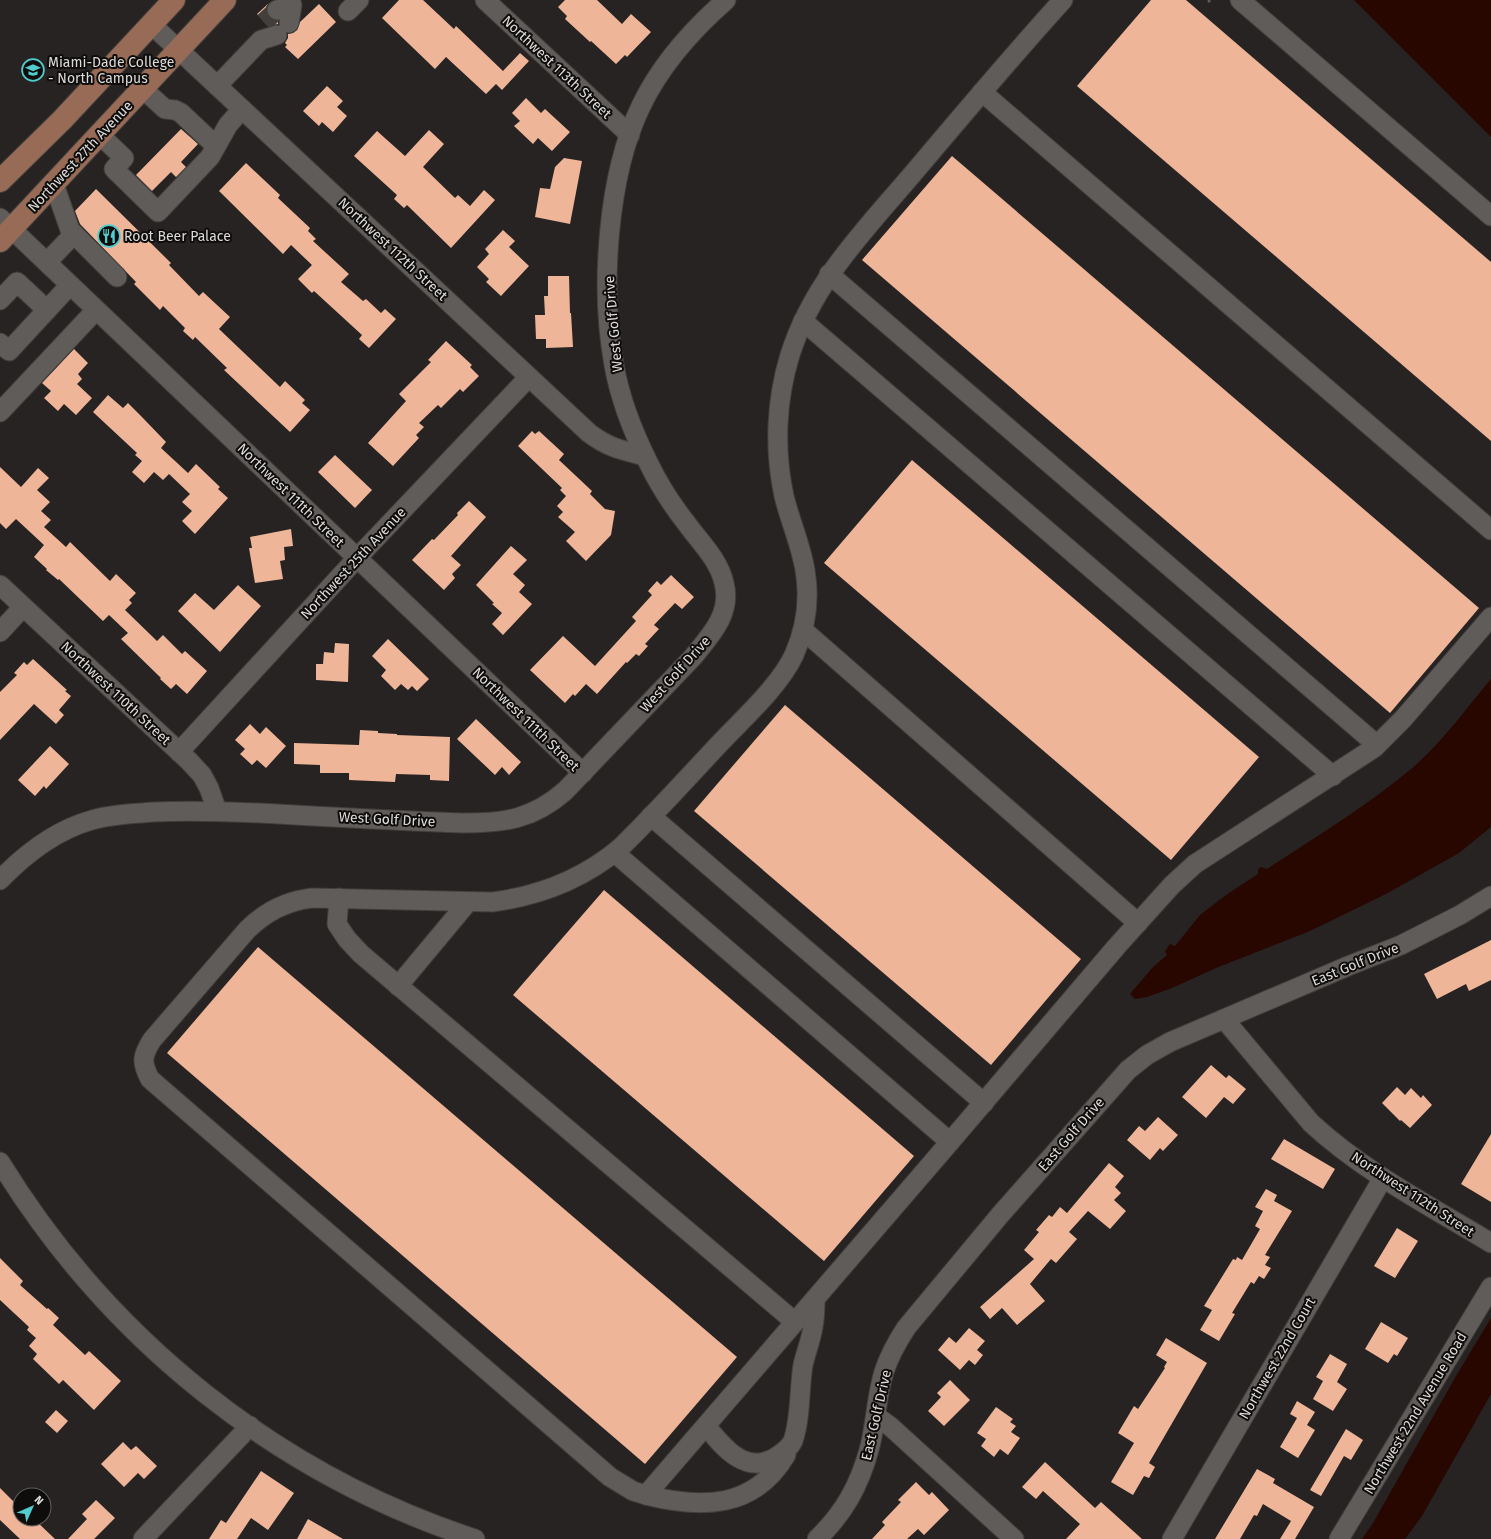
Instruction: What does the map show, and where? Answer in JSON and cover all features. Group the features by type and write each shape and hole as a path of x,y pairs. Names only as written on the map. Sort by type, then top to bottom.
{"main road":[{"path":"0,181 62,120 174,0"},
{"name":"Northwest 27th Avenue","path":"4,229 54,184 225,0"}],"street":[{"name":"Northwest 113th Street","path":"485,0 630,135"},
{"name":"West Golf Drive","path":"0,880 22,859 39,846 75,826 93,819 133,814 217,811 448,823 494,822 521,818 546,806 565,791 704,644 721,619 726,598 724,581 716,563 672,505 659,485 625,408 617,380 612,350 608,302 609,257 612,212 620,170 630,135 642,104 663,70 690,37 726,0"},
{"path":"815,1299 814,1325 804,1365 796,1431 790,1448 778,1466 761,1483 744,1494 725,1501 698,1503 673,1501 646,1496 621,1485 610,1477 156,1085 150,1079 143,1060 152,1040 259,918 276,908 298,900 312,898 468,902 506,900 552,889 584,873 614,852 651,816 768,691 793,656 803,630 807,599 806,572 785,498 778,456 778,434 783,383 790,355 803,321 829,274 982,92 1063,0"},
{"path":"1240,0 1491,216"},
{"path":"217,86 280,19"},
{"name":"Northwest 112th Street","path":"151,24 589,433 601,442 615,449 645,456"},
{"path":"143,89 165,109 175,110 181,113 216,146"},
{"path":"982,92 1491,530"},
{"path":"100,135 124,158 114,169 158,212 210,158 228,124 242,109"},
{"path":"54,184 70,230 117,277"},
{"name":"Northwest 111th Street","path":"4,229 47,262 583,772"},
{"path":"47,262 74,234"},
{"path":"829,274 1377,745"},
{"path":"0,300 17,282 47,310"},
{"path":"0,343 8,351 70,285"},
{"path":"0,412 96,310"},
{"path":"803,321 1332,776"},
{"name":"Northwest 25th Avenue","path":"179,752 357,558 529,377"},
{"name":"Northwest 110th Street","path":"0,585 202,775 209,788 217,811"},
{"path":"0,632 23,607"},
{"path":"646,1496 1172,885 1195,864 1332,776 1377,745 1403,719 1491,617"},
{"path":"803,630 1138,923"},
{"path":"651,816 984,1103"},
{"path":"614,852 950,1142"},
{"name":"East Golf Drive","path":"817,1539 836,1519 851,1496 866,1460 884,1372 903,1333 921,1308 1023,1188 1128,1070 1158,1048 1348,966 1401,945 1460,915 1491,896"},
{"path":"339,898 337,922 343,934 361,954 795,1322"},
{"path":"398,986 468,902"},
{"name":"Northwest 112th Street","path":"1224,1020 1311,1123 1326,1136 1383,1178 1491,1243"},
{"path":"0,1162 26,1204 79,1273 120,1318 180,1374 250,1426 296,1456 371,1496 416,1517 475,1539"},
{"name":"Northwest 22nd Court","path":"1172,1539 1383,1178"},
{"name":"Northwest 22nd Avenue Road","path":"1340,1539 1491,1287"},
{"path":"876,1416 891,1427 1014,1539"},
{"path":"143,1539 250,1426"},
{"path":"706,1426 730,1451 740,1459 751,1463 756,1464 768,1461 790,1448"}],"shaded area":[{"path":"1354,0 1491,0 1491,137"},
{"path":"1491,679 1491,827 1459,853 1386,894 1310,931 1147,997 1135,999 1130,994 1153,967 1167,955 1165,951 1170,944 1175,946 1200,915 1226,895 1258,874 1258,869 1261,867 1267,869 1338,823 1389,787 1417,764 1450,729"},
{"path":"1491,1318 1491,1394 1422,1516 1405,1539 1362,1539 1373,1523 1456,1376"}],"building":[{"path":"399,0 423,0 454,29 456,26 503,71 520,53 529,61 502,90 496,84 486,94 446,57 435,69 382,18"},
{"path":"565,0 597,0 622,24 631,14 651,32 627,57 625,55 616,64 565,19 567,16 558,7"},
{"path":"1151,0 1186,0 1491,262 1491,441 1077,86"},
{"path":"269,3 266,7 267,14 270,18 278,21 278,24 268,26 257,14"},
{"path":"319,4 336,22 298,59 285,47 287,45 285,43 288,38 288,34 297,30 300,22"},
{"path":"327,86 343,101 337,107 347,116 333,132 322,122 319,126 303,111"},
{"path":"526,98 541,113 545,109 570,132 552,151 538,138 533,144 514,126 520,121 512,113"},
{"path":"181,129 198,144 181,162 186,167 176,177 171,172 152,191 136,175"},
{"path":"429,130 444,144 423,167 455,198 458,195 470,206 484,190 495,200 451,248 407,205 404,208 394,199 397,195 354,156 377,131 405,156"},
{"path":"952,156 1479,608 1390,713 862,260"},
{"path":"564,158 582,161 570,224 535,217 540,188 550,189 555,167"},
{"path":"246,163 280,195 278,198 310,228 308,231 316,239 313,241 349,274 341,282 363,301 366,299 381,313 385,309 396,319 369,348 359,339 362,335 314,291 312,293 298,279 312,265 291,245 283,254 219,191"},
{"path":"96,189 171,263 169,265 199,296 203,292 230,317 219,329 280,387 285,381 305,400 302,403 310,410 290,432 224,370 227,368 195,337 193,340 183,331 185,328 163,306 160,310 134,284 136,282 80,224 75,211"},
{"path":"503,230 515,241 509,247 529,266 501,296 486,282 489,279 477,267 489,254 485,249"},
{"path":"548,276 569,276 573,347 546,348 546,339 536,339 535,315 545,315 544,296 548,296"},
{"path":"446,341 472,365 470,367 479,376 463,392 460,389 441,408 438,405 419,423 424,427 416,435 419,438 393,466 368,443 406,401 399,394 431,362 428,360"},
{"path":"74,349 88,363 78,374 82,379 77,384 92,398 76,415 64,404 58,411 44,398 51,391 42,383"},
{"path":"108,395 123,408 128,403 166,442 161,448 188,473 196,464 220,487 218,489 228,498 195,534 182,521 192,511 182,502 190,494 169,474 163,480 154,472 144,483 132,472 142,461 135,455 137,453 93,412"},
{"path":"532,431 535,434 539,431 564,454 559,460 592,491 590,494 605,509 615,511 611,535 586,561 566,541 575,532 558,517 563,512 557,506 566,496 560,490 562,488 518,446"},
{"path":"335,455 372,490 355,508 318,472"},
{"path":"912,460 1259,757 1171,860 824,563"},
{"path":"0,467 21,487 38,468 49,478 37,490 50,502 41,511 51,520 44,527 66,547 70,542 110,581 116,574 136,593 129,600 132,603 125,610 157,641 163,635 182,654 185,651 207,671 187,694 176,684 171,689 160,679 161,678 121,639 128,633 109,615 103,621 59,579 58,580 46,570 47,569 34,557 44,545 16,519 6,529 0,523"},
{"path":"469,501 486,517 451,556 461,565 452,574 455,578 444,590 412,560 432,539 434,540"},
{"path":"291,529 293,546 284,547 285,560 280,561 283,579 255,583 249,548 252,548 250,537"},
{"path":"511,546 527,560 513,574 525,585 519,592 532,604 503,635 492,624 502,613 492,604 494,603 476,585"},
{"path":"671,575 694,597 682,609 675,603 654,625 659,629 645,644 648,646 639,656 636,654 627,663 626,662 597,694 586,684 575,696 573,694 565,703 530,670 563,636 595,666 636,621 632,617 652,595 648,591 657,581 661,585"},
{"path":"238,585 261,606 220,652 178,611 195,593 214,610"},
{"path":"388,639 429,679 417,691 412,686 408,690 401,684 395,690 381,676 386,670 372,656"},
{"path":"335,643 349,644 348,682 316,680 316,664 323,664 324,652 334,653"},
{"path":"33,659 67,690 65,691 71,696 59,710 64,715 56,724 34,704 0,740 0,692 17,675 14,673 24,662 27,665"},
{"path":"785,705 1081,959 991,1065 694,811"},
{"path":"476,719 521,762 509,775 502,767 495,775 457,739"},
{"path":"250,724 260,734 266,727 286,746 266,768 257,760 252,765 240,754 245,749 235,740"},
{"path":"360,730 378,731 378,733 397,735 450,737 449,781 430,780 430,775 396,774 395,782 349,780 349,773 320,773 320,765 294,764 294,743 359,745"},
{"path":"50,746 69,764 46,789 44,786 35,796 18,780"},
{"path":"604,890 914,1156 824,1261 513,995"},
{"path":"1491,940 1491,980 1469,991 1466,984 1437,999 1424,974"},
{"path":"258,947 737,1357 645,1464 167,1053"},
{"path":"1211,1065 1226,1078 1229,1075 1246,1089 1233,1104 1224,1097 1206,1118 1182,1097"},
{"path":"1397,1087 1405,1095 1411,1088 1421,1098 1423,1095 1432,1105 1410,1128 1401,1120 1400,1121 1382,1103"},
{"path":"1158,1117 1178,1135 1163,1151 1160,1148 1150,1160 1127,1140 1139,1126 1145,1131"},
{"path":"1491,1134 1491,1202 1461,1184"},
{"path":"1284,1139 1335,1169 1323,1189 1271,1159"},
{"path":"1109,1163 1124,1176 1115,1187 1121,1193 1114,1200 1126,1211 1110,1229 1088,1211 1069,1232 1077,1239 1056,1263 1051,1259 1030,1284 1045,1301 1017,1325 1002,1308 990,1319 980,1307 1034,1259 1024,1250 1039,1232 1036,1230 1049,1215 1052,1217 1060,1207 1067,1213"},
{"path":"1266,1189 1277,1195 1274,1201 1292,1211 1265,1255 1270,1257 1265,1265 1271,1268 1264,1279 1259,1276 1254,1284 1251,1282 1232,1313 1235,1314 1219,1341 1200,1330 1212,1310 1204,1306 1233,1259 1236,1260 1237,1257 1242,1260 1260,1229 1255,1226 1263,1211 1255,1207"},
{"path":"1397,1228 1418,1241 1395,1278 1374,1266"},
{"path":"0,1258 23,1281 20,1285 59,1318 53,1325 85,1355 89,1351 121,1381 94,1410 63,1380 59,1384 33,1359 37,1354 29,1346 36,1338 27,1330 29,1327 0,1300"},
{"path":"1381,1322 1408,1338 1397,1356 1394,1354 1388,1363 1365,1349"},
{"path":"969,1328 985,1341 977,1350 983,1355 975,1365 969,1360 960,1370 938,1350 949,1337 956,1343"},
{"path":"1166,1338 1207,1363 1149,1463 1155,1467 1149,1478 1144,1476 1133,1495 1111,1482 1134,1443 1118,1433 1134,1406 1138,1409 1165,1368 1164,1367 1167,1362 1156,1355"},
{"path":"1330,1354 1347,1364 1337,1382 1347,1389 1333,1411 1313,1399 1323,1381 1316,1377"},
{"path":"950,1380 970,1400 944,1426 928,1411 941,1397 937,1393"},
{"path":"1297,1401 1315,1412 1307,1425 1315,1430 1298,1458 1280,1447 1297,1418 1290,1414"},
{"path":"996,1407 1013,1419 1010,1422 1016,1426 1011,1432 1020,1438 1008,1455 1000,1449 994,1457 981,1446 986,1439 977,1433"},
{"path":"56,1410 68,1421 57,1433 45,1422"},
{"path":"1346,1429 1363,1440 1351,1460 1344,1456 1321,1496 1310,1490"},
{"path":"123,1442 131,1450 136,1446 157,1466 144,1479 138,1473 124,1487 101,1464"},
{"path":"1045,1462 1095,1508 1101,1502 1142,1539 1066,1539 1080,1524 1043,1491 1036,1499 1022,1487"},
{"path":"1257,1469 1275,1479 1273,1483 1314,1507 1295,1539 1280,1539 1291,1521 1263,1504 1257,1516 1254,1515 1240,1539 1215,1539"},
{"path":"261,1471 294,1493 268,1530 251,1518 237,1539 209,1539 221,1520 226,1523"},
{"path":"916,1482 929,1495 932,1492 949,1510 924,1535 918,1529 907,1539 872,1539 885,1525 882,1522 901,1502 898,1500"},
{"path":"0,1488 12,1500 12,1527 42,1527 55,1539 20,1539 0,1520"},
{"path":"96,1500 115,1518 94,1539 68,1539 87,1519 82,1514"},
{"path":"308,1519 343,1539 297,1539"}],"tunnel":[{"path":"264,22 277,10"}],"place":[{"name":"Miami-Dade College - North Campus","path":"33,70"},
{"name":"Root Beer Palace","path":"109,236"}]}
